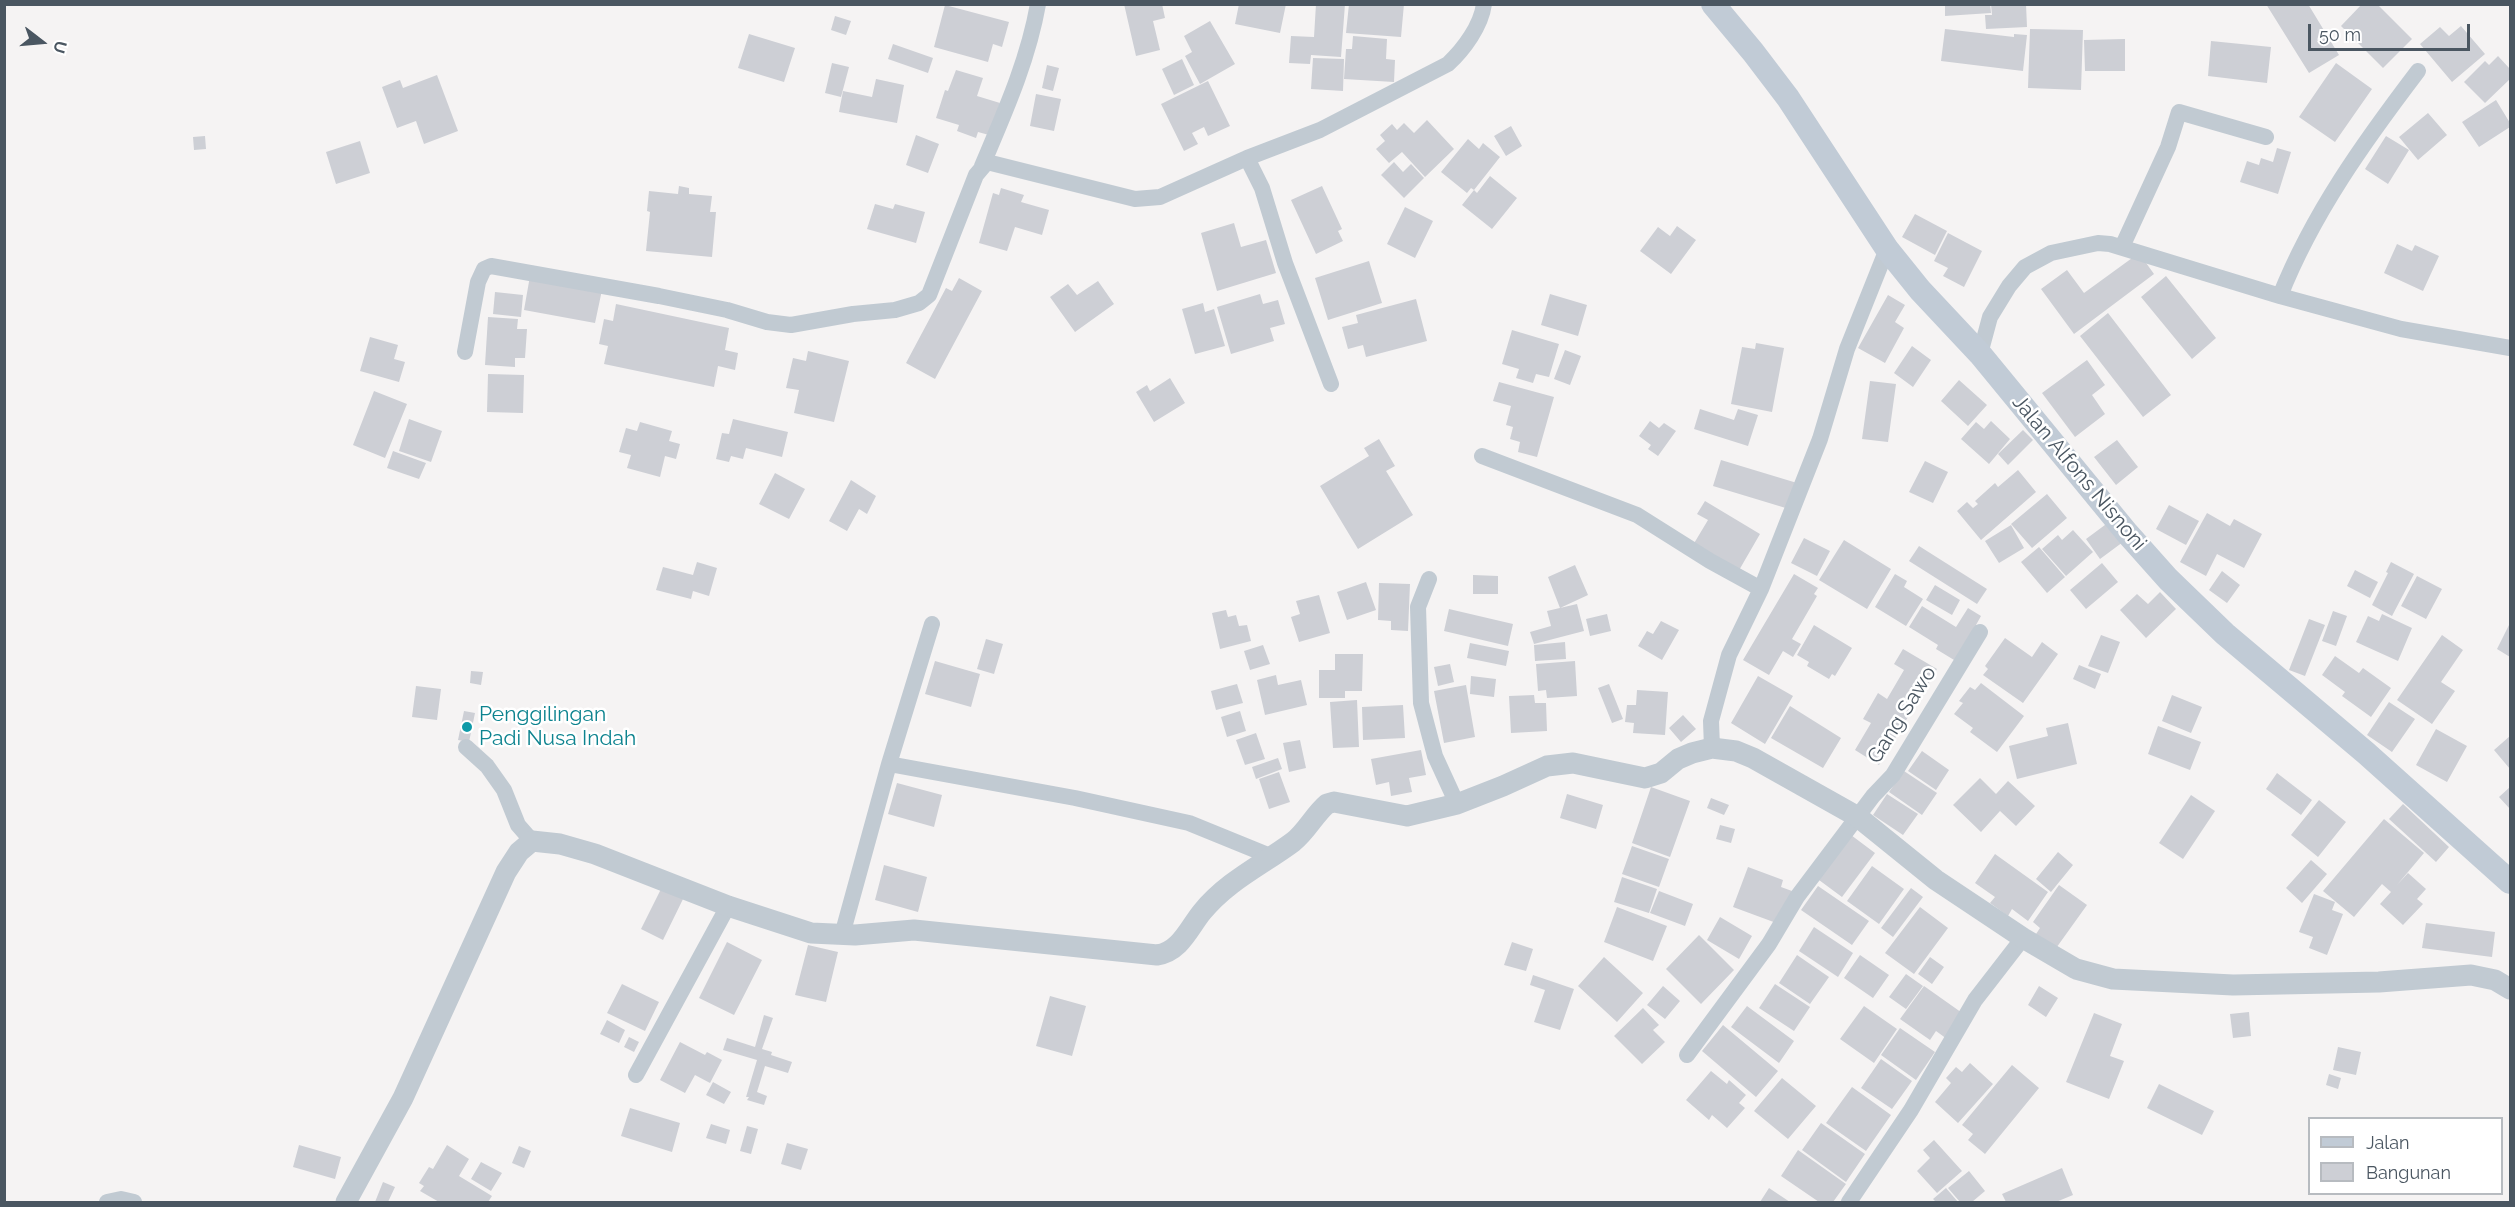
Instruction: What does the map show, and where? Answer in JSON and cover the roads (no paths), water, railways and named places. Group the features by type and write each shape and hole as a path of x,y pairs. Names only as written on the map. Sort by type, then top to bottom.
{"main road":[{"name":"Jalan Alfons Nisnoni","path":"1713,4 1754,52 1788,98 1887,249 1920,290 1980,354 2127,533 2176,587 2225,634 2366,753 2511,882"}],"street":[{"path":"465,352 478,282 484,269 491,266 659,296 727,310 767,322 791,325 853,314 896,310 919,303 929,295 982,166 1020,69 1034,26 1038,4"},
{"path":"982,166 987,162 992,162 1115,195 1150,199 1320,130 1448,64 1463,48 1482,16 1484,4"},
{"path":"2280,296 2290,270 2344,172 2418,71"},
{"path":"2122,247 2168,147 2179,112 2266,137"},
{"path":"1247,158 1262,188 1285,263 1331,384"},
{"path":"1980,354 1990,317 2010,286 2031,263 2050,253 2098,243 2122,247 2280,296 2401,329 2511,348"},
{"path":"1712,748 1711,721 1729,655 1761,589 1820,439 1847,349 1887,249"},
{"path":"1482,456 1637,515 1710,561 1761,589"},
{"path":"1429,579 1418,607 1421,703 1435,756 1457,804"},
{"path":"842,935 889,764 932,624"},
{"name":"Gang Sawo","path":"1687,1055 1769,944 1797,897 1873,796 1893,775 1980,632"},
{"path":"466,747 487,766 504,790 518,825 532,841 560,844 595,854 728,906 811,933 842,935 914,930 1164,954 1177,946 1203,910 1227,887 1295,841 1327,804 1334,802 1407,816 1457,804 1547,766 1572,763 1645,778 1661,773 1678,759 1712,748 1736,752 1753,758 1858,817 1936,880 2023,938 2076,969 2113,979 2232,985 2379,982 2471,975 2495,980 2511,988"},
{"path":"889,764 1075,798 1189,823 1270,856"},
{"path":"346,1203 403,1098 506,872 519,852 532,841"},
{"path":"636,1075 728,906"},
{"path":"1849,1203 1904,1120 1975,1000 2023,938"},
{"path":"106,1203 121,1199 134,1203"}],"place":[{"name":"Penggilingan Padi Nusa Indah","path":"467,727"}]}
